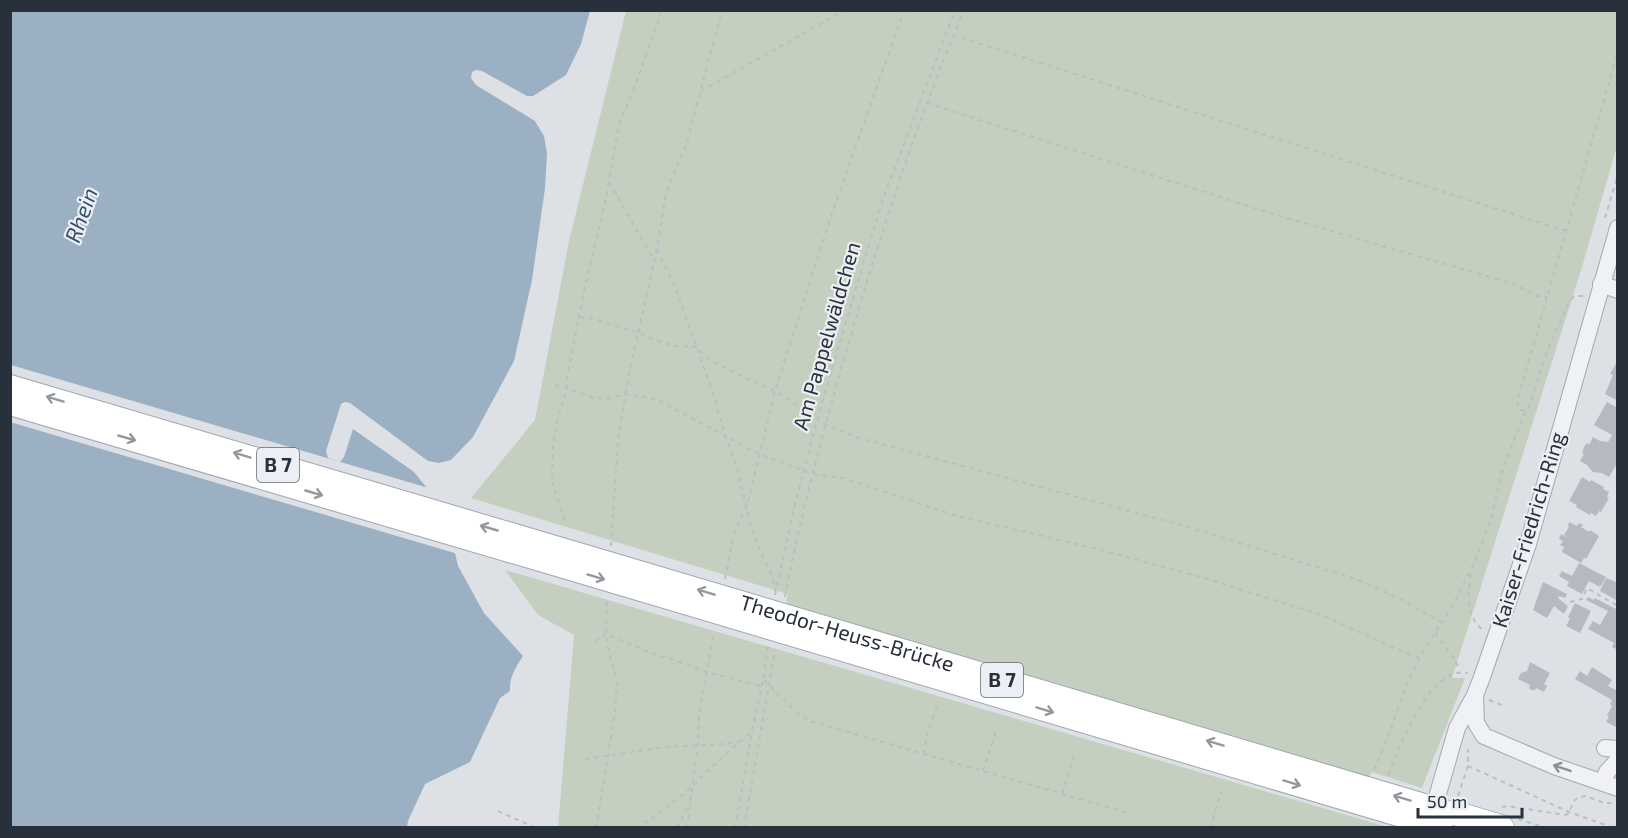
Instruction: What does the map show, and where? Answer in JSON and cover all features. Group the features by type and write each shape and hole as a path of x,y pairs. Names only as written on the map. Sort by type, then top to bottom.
{"highway":[{"name":"B 7","path":"1450,821 1505,818"}],"main road":[{"name":"B 7","path":"10,386 543,552"},
{"name":"B 7","path":"10,404 543,552"},
{"name":"Theodor-Heuss-Brücke","path":"543,552 1450,821"}],"street":[{"name":"Kaiser-Friedrich-Ring","path":"1428,828 1457,728 1482,698 1605,291 1617,228"},
{"path":"1482,698 1476,723 1484,736 1554,766 1610,785"},
{"path":"1451,751 1466,740 1484,736"},
{"path":"1610,785 1607,771 1617,760"}],"path":[{"path":"565,520 553,486 553,447 557,421 567,388 567,377 585,286 605,203 619,123 634,90 663,10"},
{"path":"610,554 618,440 628,373 657,249 666,193 687,142 722,10"},
{"path":"701,91 845,10"},
{"path":"725,580 734,534 747,505 775,392 834,208 904,10"},
{"name":"Am Pappelwäldchen","path":"774,603 794,508 817,420 884,196 955,10"},
{"path":"785,598 826,424 892,199 964,10"},
{"path":"953,35 1566,231"},
{"path":"1526,410 1520,410 1517,402 1617,51"},
{"path":"927,103 1273,214 1514,284 1536,296 1547,297"},
{"path":"609,182 654,260"},
{"path":"657,249 674,284 711,387 724,435 735,460 756,540 773,578 776,592"},
{"path":"1374,770 1406,685 1419,658 1443,623 1472,570 1491,519 1503,468 1529,407 1548,349 1568,304 1574,296 1605,291"},
{"path":"580,317 638,332 674,346 696,347 710,360 775,392 817,420 859,438 1185,526 1362,581 1443,623"},
{"path":"555,385 591,397 606,399 625,394 656,399 759,454 813,474 843,478 957,516 1089,547 1201,577 1322,615 1419,658"},
{"path":"1472,570 1468,606 1476,624 1482,629"},
{"path":"1570,602 1582,599 1587,588 1617,606"},
{"path":"596,828 609,755 617,680 606,634 608,589"},
{"path":"687,828 698,744 699,713 715,626"},
{"path":"1435,633 1453,657 1460,672"},
{"path":"595,641 606,634"},
{"path":"606,634 706,672 761,687"},
{"path":"735,828 769,636"},
{"path":"744,828 776,644"},
{"path":"1387,778 1405,734 1424,702 1444,678 1455,672 1466,672"},
{"path":"763,680 798,714 810,721 1128,813"},
{"path":"1482,698 1506,707"},
{"path":"924,754 927,733 937,707"},
{"path":"983,771 997,728"},
{"path":"636,828 657,815 692,787 752,731"},
{"path":"585,759 665,747 739,742"},
{"path":"1062,794 1076,750"},
{"path":"1468,766 1569,812 1614,828"},
{"path":"1210,828 1221,792"},
{"path":"1547,828 1505,818 1507,806 1568,814 1579,797 1586,796 1613,804 1617,801"},
{"path":"677,828 691,800"},
{"path":"498,811 536,828"}],"green space":[{"path":"626,11 1617,11 1617,146 1582,267 1452,678 1465,678 1422,788 1372,772 1369,778 786,604 788,594 471,498 535,420 569,241"},
{"path":"505,570 1388,827 558,827 574,635 538,615"}],"water":[{"name":"Rhein","path":"10,11 590,11 581,44 566,75 533,96 527,96 482,71 472,72 471,78 476,85 535,121 544,136 547,153 545,188 532,280 514,361 473,437 451,460 439,463 428,461 350,403 345,402 341,404 326,451 328,458 340,462 344,457 353,429 414,472 435,498 449,527 458,566 484,613 523,656 512,677 510,691 500,698 470,762 425,784 407,827 11,827"}],"pier":[{"path":"11,365 432,489 452,526 458,554 10,422"}],"building":[{"path":"1618,360 1618,401 1605,394 1613,375 1610,374"},
{"path":"1607,402 1618,408 1618,462 1609,477 1593,472 1580,461 1584,454 1582,453 1584,447 1587,443 1589,445 1593,437 1608,442 1612,435 1594,425"},
{"path":"1582,477 1604,487 1603,489 1609,492 1607,497 1609,498 1596,516 1591,513 1590,515 1569,501"},
{"path":"1569,522 1577,526 1579,523 1583,525 1581,527 1599,536 1586,559 1584,558 1581,563 1562,552 1564,547 1560,545 1563,541 1559,539 1561,534 1568,538 1564,535"},
{"path":"1579,563 1606,577 1600,587 1589,581 1582,594 1567,586 1569,582 1559,576 1562,571 1572,576"},
{"path":"1606,578 1618,583 1618,601 1600,591"},
{"path":"1543,582 1567,594 1565,598 1559,596 1558,598 1568,606 1564,614 1554,606 1547,618 1533,610"},
{"path":"1588,597 1594,600 1595,598 1618,610 1616,616 1618,616 1618,650 1612,647 1614,643 1588,629 1593,621 1600,625 1608,611 1586,600"},
{"path":"1575,603 1591,611 1580,633 1566,626"},
{"path":"1530,662 1550,673 1544,684 1547,686 1544,692 1536,688 1531,690 1530,685 1518,679 1521,673 1527,671"},
{"path":"1592,667 1612,680 1608,686 1618,691 1618,728 1606,722 1612,700 1575,679 1580,671 1587,676"}]}
